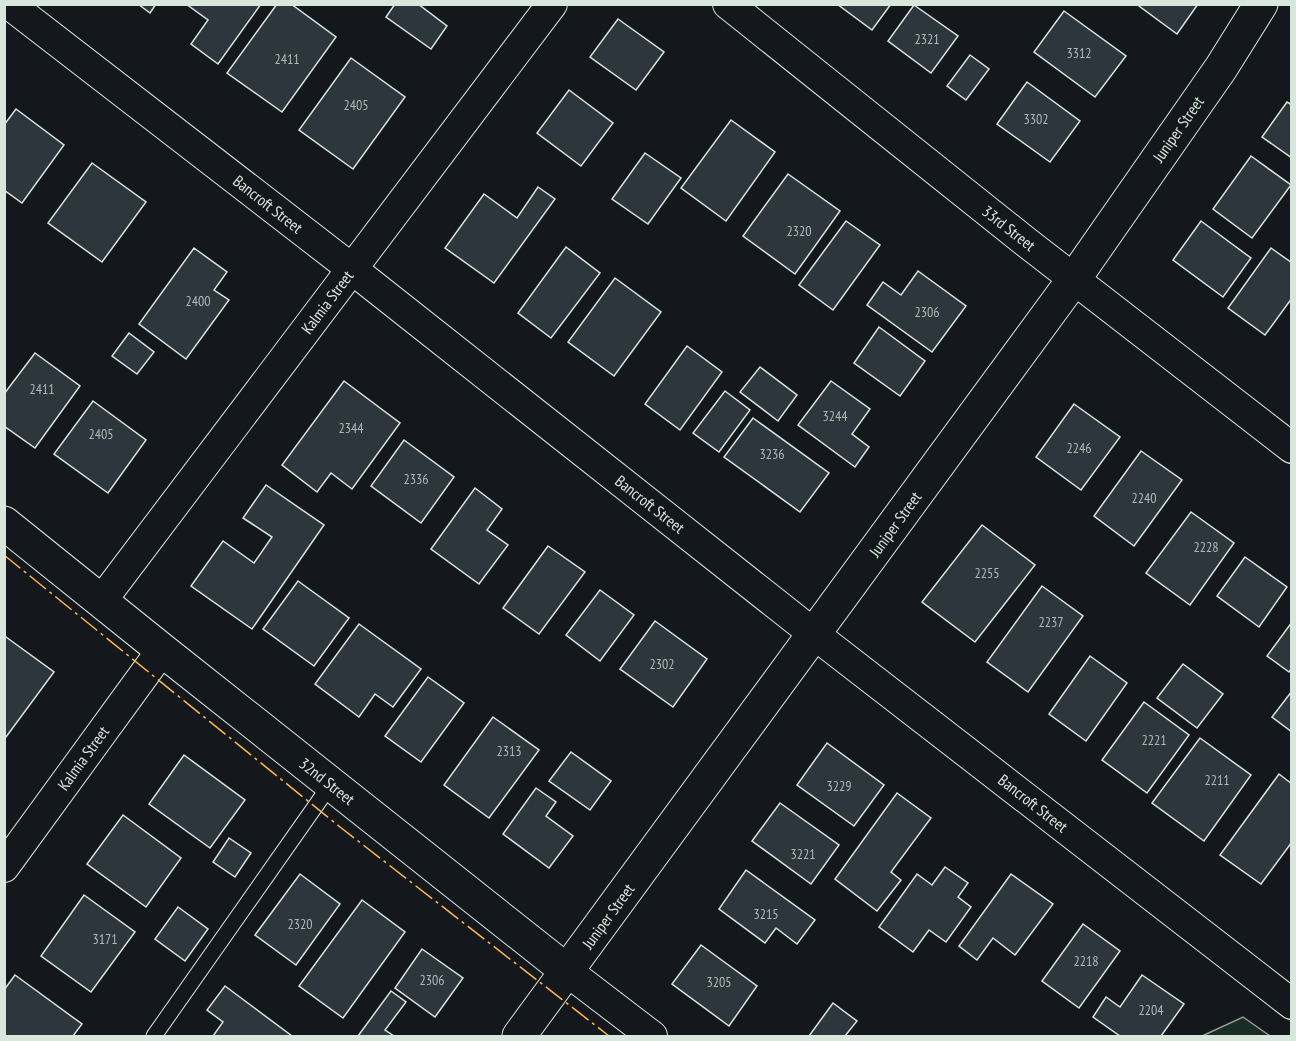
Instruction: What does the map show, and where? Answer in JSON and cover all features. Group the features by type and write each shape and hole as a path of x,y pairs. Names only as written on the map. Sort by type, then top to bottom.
{"street":[{"name":"Bancroft Street","path":"9,4 352,269 814,634 1288,994"},
{"name":"Kalmia Street","path":"102,600 552,4"},
{"name":"33rd Street","path":"728,4 1074,279 1292,448"},
{"name":"Juniper Street","path":"519,1036 1074,279 1221,68 1261,4"},
{"name":"32nd Street","path":"4,523 652,1036"},
{"name":"Kalmia Street","path":"4,867 162,650"}],"lane":[{"path":"154,1036 331,784"}],"green space":[{"path":"1243,1017 1270,1036 1202,1036"}],"building":[{"path":"138,4 156,4 150,13"},
{"path":"186,4 261,4 218,64 191,44 208,20"},
{"path":"277,4 291,4 336,37 282,112 227,73"},
{"path":"395,4 418,4 447,26 431,49 386,17"},
{"path":"837,4 891,4 872,30"},
{"path":"1140,4 1198,4 1177,34 1139,6"},
{"path":"914,5 958,36 931,73 888,41"},
{"path":"1064,11 1126,56 1095,97 1034,52"},
{"path":"618,19 664,52 636,90 590,57"},
{"path":"970,55 989,69 966,100 947,86"},
{"path":"351,58 405,97 353,169 299,130"},
{"path":"1027,82 1080,121 1050,162 997,124"},
{"path":"569,90 613,123 581,166 537,133"},
{"path":"1287,102 1292,105 1292,158 1262,137"},
{"path":"16,109 64,145 22,203 4,190 4,125"},
{"path":"731,120 775,152 726,221 681,188"},
{"path":"645,153 681,178 648,224 612,199"},
{"path":"1251,156 1291,185 1252,238 1213,209"},
{"path":"92,163 146,202 102,262 48,223"},
{"path":"788,174 840,211 795,274 743,236"},
{"path":"538,187 555,199 494,283 445,248 484,194 517,218"},
{"path":"846,221 880,245 833,310 799,285"},
{"path":"1201,221 1251,258 1223,297 1173,260"},
{"path":"566,247 600,273 551,338 518,313"},
{"path":"194,248 227,272 214,290 229,300 186,359 139,324"},
{"path":"1271,248 1292,263 1292,298 1265,335 1228,308"},
{"path":"918,271 966,306 932,352 867,305 883,282 901,295"},
{"path":"615,278 661,312 614,376 568,342"},
{"path":"879,327 925,361 900,396 854,363"},
{"path":"129,333 154,352 137,374 112,356"},
{"path":"687,346 722,372 680,430 645,404"},
{"path":"35,353 80,386 35,448 4,426 4,394"},
{"path":"760,367 797,395 778,421 740,392"},
{"path":"344,381 400,423 352,489 331,473 317,492 282,465"},
{"path":"831,381 870,409 852,434 869,447 855,467 798,425"},
{"path":"725,391 750,410 719,452 693,433"},
{"path":"93,401 146,440 108,493 54,454"},
{"path":"1074,404 1120,437 1081,490 1036,457"},
{"path":"753,418 829,473 800,512 724,457"},
{"path":"404,440 454,477 421,523 371,486"},
{"path":"1141,451 1182,480 1134,546 1094,516"},
{"path":"266,485 324,525 252,629 191,586 223,541 254,563 272,537 243,518"},
{"path":"475,488 502,509 487,530 508,545 479,584 431,549"},
{"path":"1191,512 1234,543 1190,605 1146,573"},
{"path":"982,525 1035,565 975,642 922,602"},
{"path":"548,546 585,572 539,634 503,608"},
{"path":"1245,557 1287,587 1259,627 1217,596"},
{"path":"298,581 349,618 314,666 263,629"},
{"path":"1042,586 1083,616 1028,692 987,662"},
{"path":"600,590 634,615 600,661 566,635"},
{"path":"655,621 707,659 673,707 620,669"},
{"path":"1292,622 1292,668 1289,672 1267,656"},
{"path":"359,624 421,669 393,707 375,694 359,717 315,684"},
{"path":"6,637 54,672 6,737 4,736 4,639"},
{"path":"1090,656 1127,683 1086,741 1049,714"},
{"path":"1183,664 1223,694 1197,728 1157,698"},
{"path":"428,677 464,703 421,762 385,736"},
{"path":"1292,691 1292,732 1272,717"},
{"path":"1144,702 1189,735 1147,793 1102,760"},
{"path":"493,717 539,750 489,818 444,785"},
{"path":"1200,738 1251,775 1204,841 1152,803"},
{"path":"827,743 884,785 854,826 797,785"},
{"path":"571,752 611,781 590,810 549,781"},
{"path":"184,755 245,800 210,848 149,804"},
{"path":"1279,774 1292,784 1292,842 1261,884 1220,855"},
{"path":"536,788 556,802 546,816 573,836 549,868 503,834"},
{"path":"897,793 931,818 891,872 901,880 877,911 835,879"},
{"path":"780,803 839,845 811,884 752,841"},
{"path":"123,815 181,858 146,907 87,864"},
{"path":"229,838 251,853 235,877 213,862"},
{"path":"945,867 968,883 958,897 971,907 946,942 929,930 913,952 879,927 917,874 932,885"},
{"path":"746,870 815,920 797,944 776,928 765,943 719,909"},
{"path":"300,874 340,904 296,965 255,935"},
{"path":"1011,874 1053,904 1015,955 993,938 977,960 959,946"},
{"path":"84,895 135,932 91,992 41,956"},
{"path":"362,900 405,932 343,1018 299,986"},
{"path":"178,907 208,929 185,961 155,939"},
{"path":"1083,924 1120,951 1079,1008 1042,981"},
{"path":"701,945 757,986 729,1026 672,984"},
{"path":"422,949 463,978 435,1017 395,988"},
{"path":"15,975 82,1024 73,1036 4,1036 4,990"},
{"path":"1142,975 1184,1004 1161,1036 1120,1036 1093,1017 1106,997 1120,1007"},
{"path":"225,986 292,1036 213,1036 223,1022 207,1010"},
{"path":"391,991 406,1002 385,1030 394,1036 358,1036"},
{"path":"833,1003 857,1021 845,1036 809,1036"}],"power":[{"path":"4,555 340,827 609,1036"}]}
